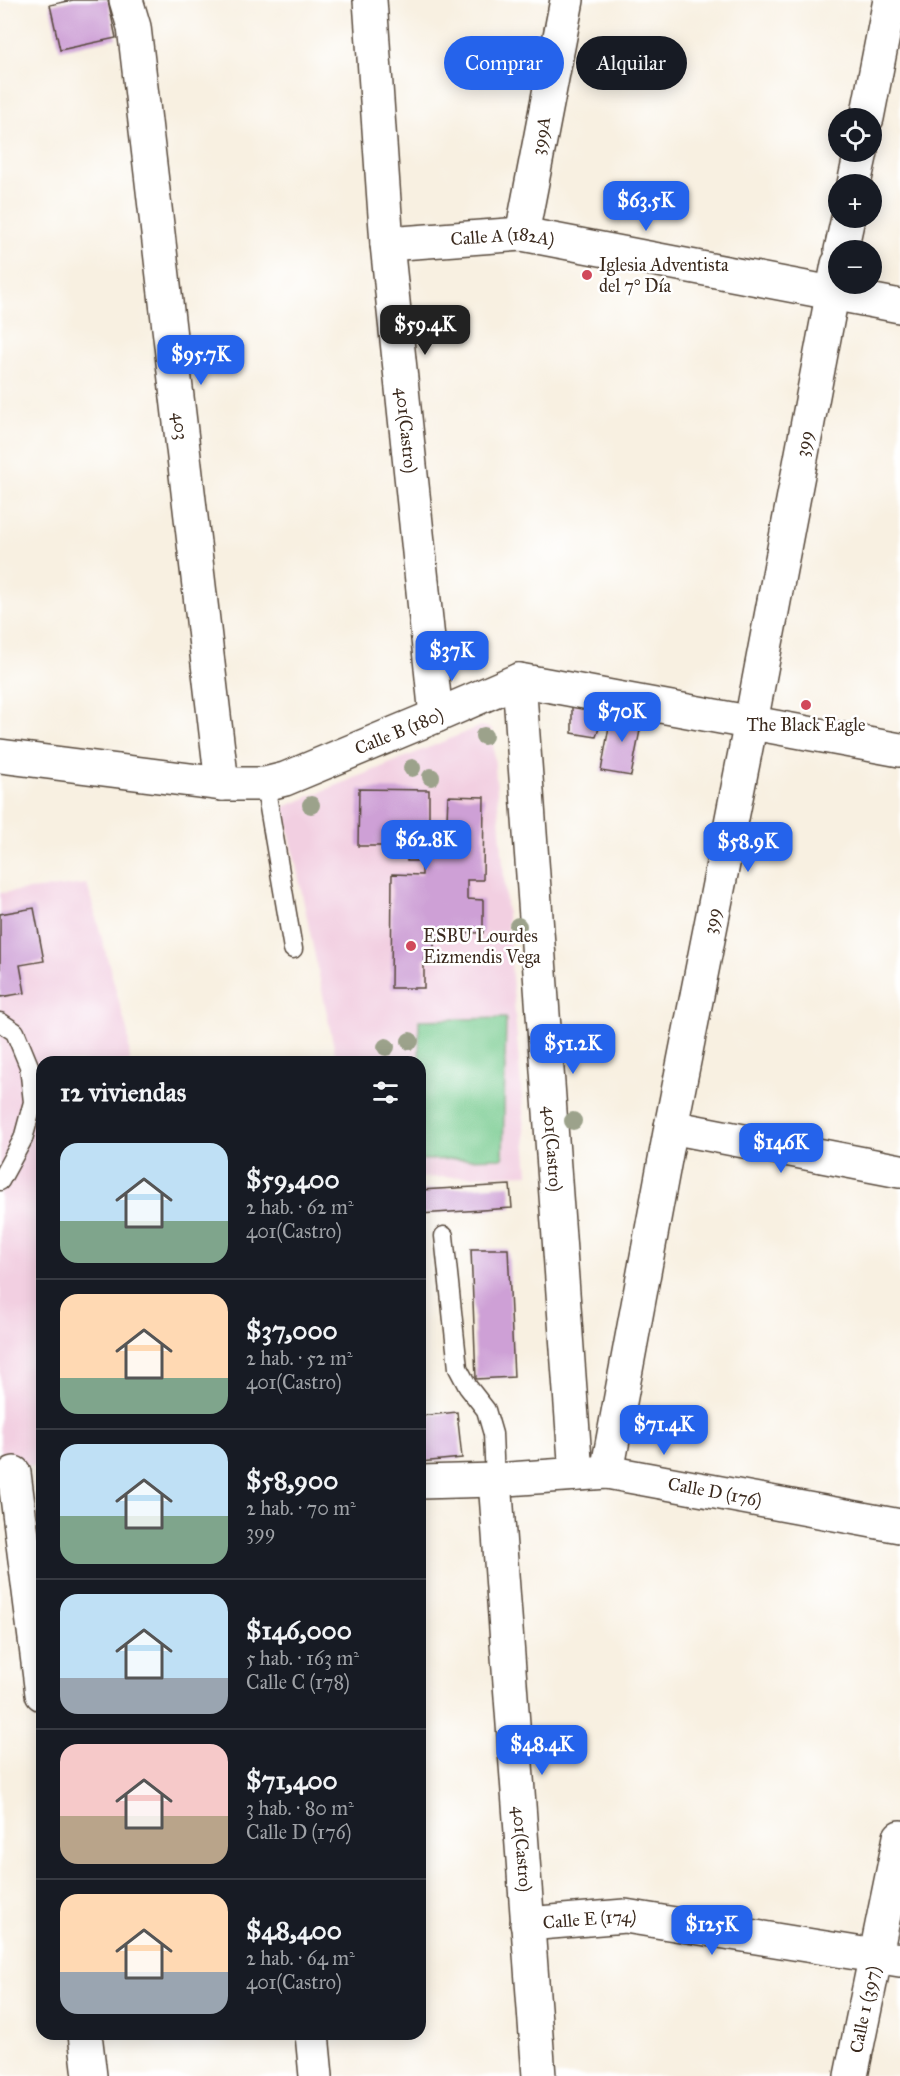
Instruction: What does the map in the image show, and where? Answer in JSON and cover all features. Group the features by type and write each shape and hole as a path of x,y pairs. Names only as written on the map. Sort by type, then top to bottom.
{"street":[{"name":"403","path":"126,0 134,27 222,784"},
{"name":"401(Castro)","path":"370,0 387,244 436,717"},
{"name":"399A","path":"522,234 567,0"},
{"path":"869,108 890,0"},
{"name":"Calle A (182A)","path":"387,244 522,234 828,278"},
{"name":"399","path":"592,1473 671,1127 752,722 833,294"},
{"name":"Calle A (182A)","path":"872,294 900,306"},
{"name":"Calle B (180)","path":"0,756 222,784 265,784 436,717 519,680"},
{"name":"401(Castro)","path":"519,680 592,1473"},
{"path":"519,680 900,750"},
{"path":"671,1127 900,1171"},
{"path":"19,1473 36,1636"},
{"name":"Calle D (176)","path":"426,1482 495,1480 592,1473 900,1526"},
{"name":"401(Castro)","path":"495,1480 539,2076"},
{"name":"Calle 1 (397)","path":"852,2076 888,1957 900,1837"},
{"name":"Calle E (174)","path":"527,1924 625,1916 888,1957"},
{"path":"86,2040 90,2076"},
{"path":"313,2040 316,2076"}],"lane":[{"path":"265,784 293,949"},
{"path":"0,1022 15,1032 29,1066 33,1102 23,1139 0,1181"},
{"path":"444,1236 458,1368 486,1410 493,1434 495,1480"}],"shaded area":[{"name":"ESBU Lourdes Eizmendis Vega","path":"481,726 492,729 528,1174 426,1178 426,1056 336,1056 284,807"},
{"path":"87,884 128,1034 130,1056 36,1056 36,1466 0,1462 0,893"}],"green space":[{"path":"506,1018 503,1158 426,1160 426,1056 419,1056 419,1020"}],"building":[{"path":"73,0 108,0 116,38 60,50 50,5"},
{"path":"572,704 606,708 596,737 572,733"},
{"path":"612,710 643,715 631,776 601,771"},
{"path":"359,789 429,790 429,819 447,819 448,796 484,797 483,880 467,880 467,899 483,900 483,933 434,932 434,958 424,958 424,988 391,988 392,874 422,875 422,861 407,861 407,846 358,846"},
{"path":"34,908 44,961 20,965 25,993 0,997 0,914"},
{"path":"510,1185 512,1208 426,1214 426,1190"},
{"path":"471,1249 508,1249 514,1377 476,1379"},
{"path":"457,1412 462,1458 426,1461 426,1415"}],"place":[{"name":"Iglesia Adventista del 7° Día","path":"587,275"},
{"name":"The Black Eagle","path":"806,705"},
{"name":"ESBU Lourdes Eizmendis Vega","path":"411,946"}]}
